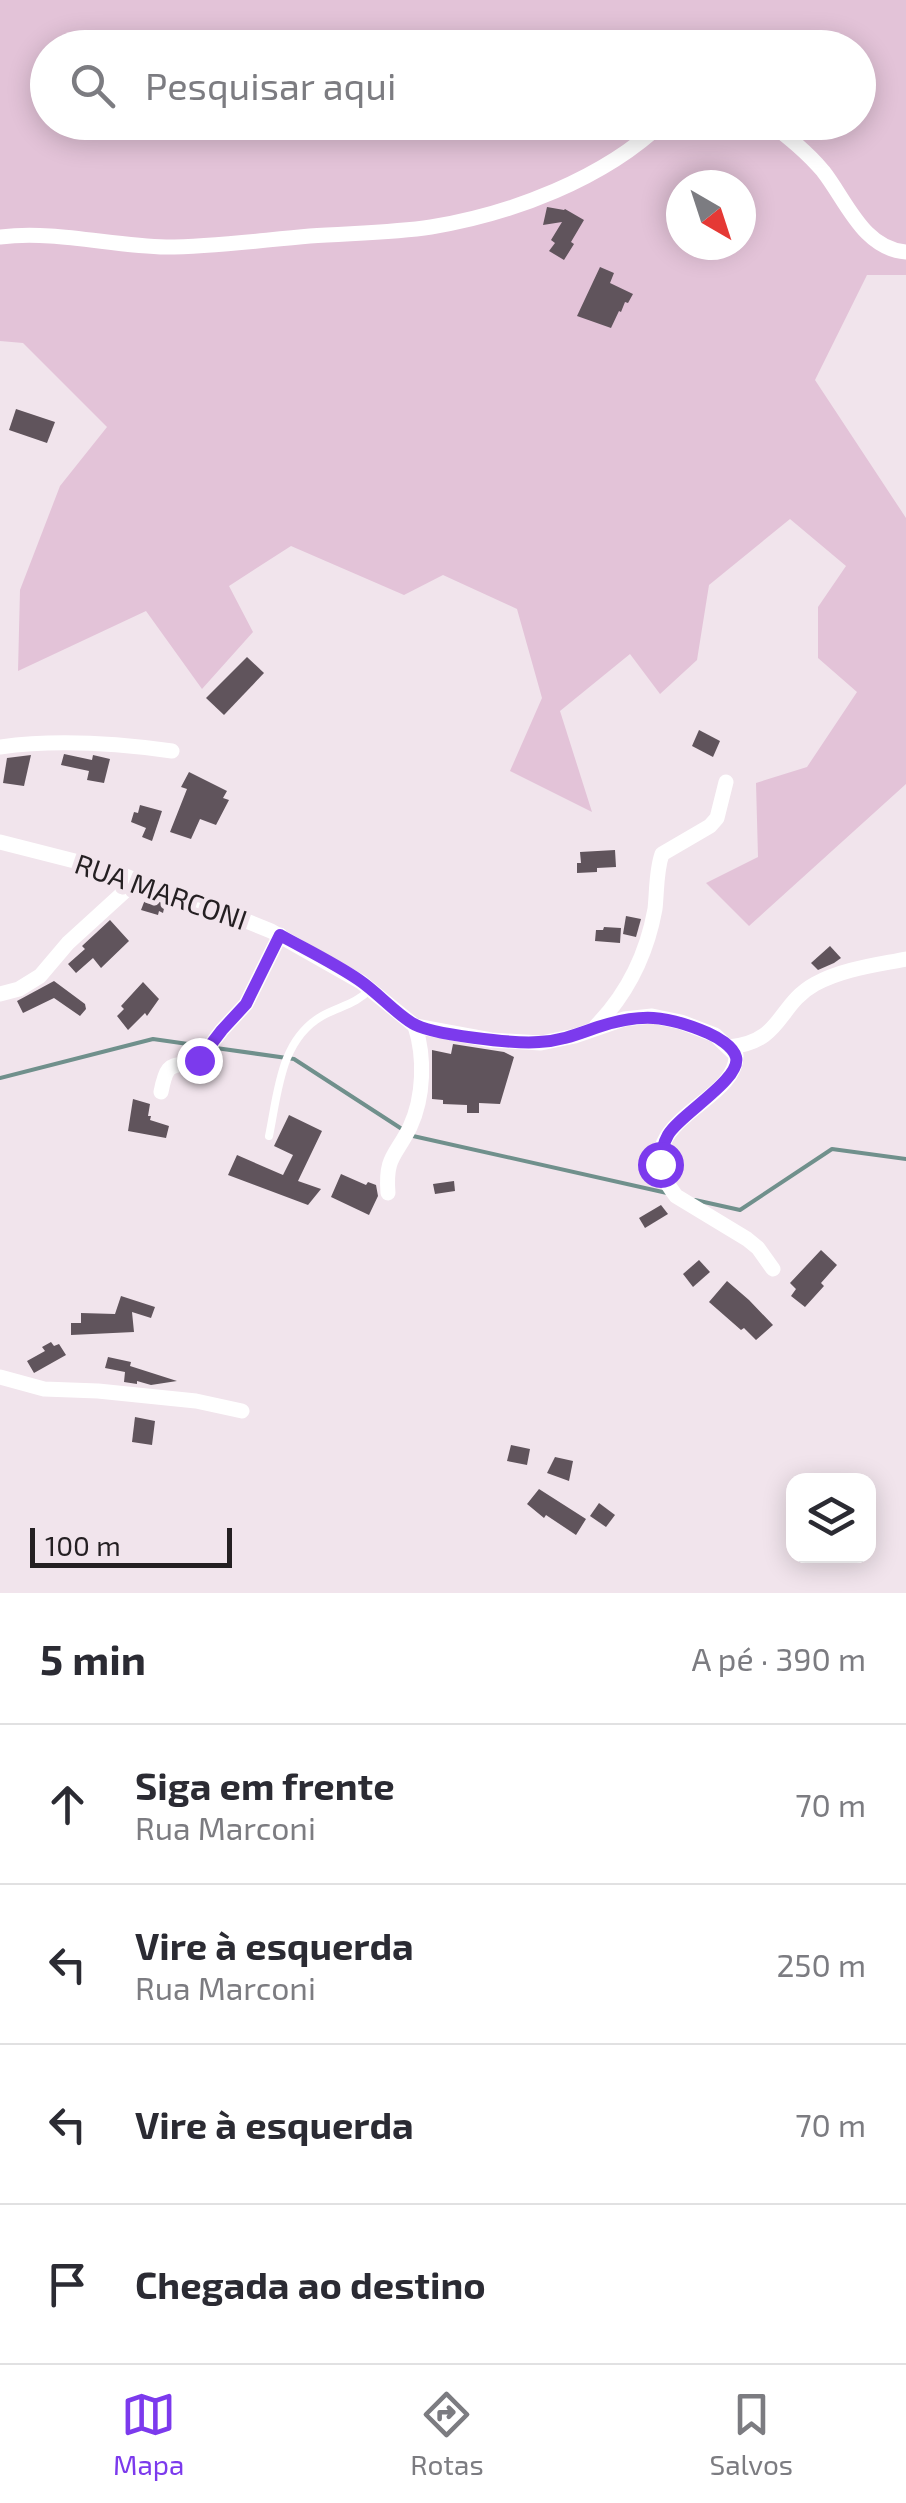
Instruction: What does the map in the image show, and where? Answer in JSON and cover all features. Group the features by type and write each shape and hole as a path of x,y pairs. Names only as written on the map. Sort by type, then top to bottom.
{"street":[{"path":"0,237 183,246 429,227 474,218 559,188 619,158 641,140"},
{"path":"790,140 823,171 859,225 879,243 906,252"},
{"path":"0,747 79,743 172,751"},
{"path":"593,1028 620,997 643,954 662,854 710,826 717,818 726,782"},
{"name":"RUA MARCONI","path":"0,842 127,875 280,935 344,970 415,1026 490,1040 540,1042 575,1036 624,1019 652,1016 681,1022 729,1046"},
{"path":"0,994 18,990 40,976 68,944 136,881"},
{"path":"161,1092 166,1071 176,1064 199,1060 246,1004 280,935"},
{"path":"773,1269 758,1248 676,1196 660,1164 661,1150 673,1128 735,1068 736,1055 729,1046 756,1042 774,1027 802,992 815,984 846,972 906,959"},
{"path":"388,1193 390,1160 410,1126 420,1090 421,1050 415,1026"},
{"path":"0,1377 44,1388 159,1397 242,1411"}],"lane":[{"path":"269,1136 282,1068 296,1040 317,1019 354,1003 370,988"}],"shaded area":[{"path":"0,0 906,0 906,275 867,275 815,380 906,518 906,784 749,926 706,883 758,857 756,783 807,767 857,692 818,658 818,607 846,566 790,519 709,585 697,660 660,694 630,654 560,711 592,812 510,771 542,698 517,609 443,575 404,595 291,546 229,586 253,632 202,689 146,611 18,671 20,590 60,486 107,427 23,343 0,341"}],"building":[{"path":"547,207 565,209 584,220 564,260 549,251 562,222 543,225"},
{"path":"600,267 614,273 610,283 633,294 611,328 577,316"},
{"path":"16,409 55,422 47,443 9,430"},
{"path":"247,657 264,673 224,715 206,698"},
{"path":"699,730 720,741 713,757 692,746"},
{"path":"64,754 110,759 104,783 87,780 89,771 61,765"},
{"path":"31,755 24,786 3,783 7,758"},
{"path":"189,772 227,791 223,798 229,800 216,825 200,819 191,839 170,832 187,789 181,787"},
{"path":"140,805 162,811 152,841 142,837 146,828 131,822"},
{"path":"615,850 616,867 577,873 580,852"},
{"path":"146,897 165,904 163,913 141,910"},
{"path":"626,916 641,919 636,937 623,934"},
{"path":"110,920 129,941 101,968 93,958 76,973 68,964"},
{"path":"621,928 620,943 595,941 596,930"},
{"path":"830,946 841,958 818,970 811,963"},
{"path":"54,981 85,1004 80,1016 54,998 23,1013 17,1001"},
{"path":"143,982 159,999 147,1016 145,1013 128,1030 117,1016"},
{"path":"453,1044 514,1057 500,1104 479,1103 479,1113 467,1113 467,1105 443,1104 443,1100 432,1099 432,1050 451,1054"},
{"path":"133,1099 150,1104 150,1120 169,1126 166,1138 128,1131"},
{"path":"289,1115 322,1131 298,1181 321,1189 308,1205 228,1175 237,1155 283,1175 293,1155 274,1146"},
{"path":"341,1174 376,1185 378,1196 369,1215 331,1197"},
{"path":"454,1181 455,1191 435,1194 433,1184"},
{"path":"661,1205 668,1214 645,1228 639,1218"},
{"path":"821,1250 837,1265 805,1307 791,1296 796,1289 790,1283"},
{"path":"699,1260 710,1272 693,1287 683,1274"},
{"path":"727,1281 773,1325 756,1340 709,1302"},
{"path":"121,1296 155,1307 151,1318 132,1312 134,1332 71,1335 71,1323 81,1323 81,1313 115,1314"},
{"path":"51,1342 54,1346 59,1344 66,1355 34,1373 27,1361 45,1351 42,1347"},
{"path":"108,1357 177,1381 151,1385 124,1382 125,1372 105,1368"},
{"path":"135,1417 155,1421 152,1445 132,1442"},
{"path":"511,1445 530,1449 527,1465 507,1461"},
{"path":"555,1457 573,1461 569,1481 547,1473"},
{"path":"539,1489 586,1519 576,1535 527,1504"},
{"path":"599,1503 615,1515 606,1527 590,1516"}],"waterway":[{"path":"0,1078 153,1039 202,1046"},
{"path":"216,1048 294,1059 405,1131"},
{"path":"413,1136 667,1193"},
{"path":"695,1200 740,1210 832,1149 906,1159"}],"route":[{"path":"199,1060 246,1004 280,935 362,982 415,1026 490,1040 540,1042 575,1036 624,1019 652,1016 681,1022 729,1046 736,1055 735,1068 668,1134 660,1164"}]}
